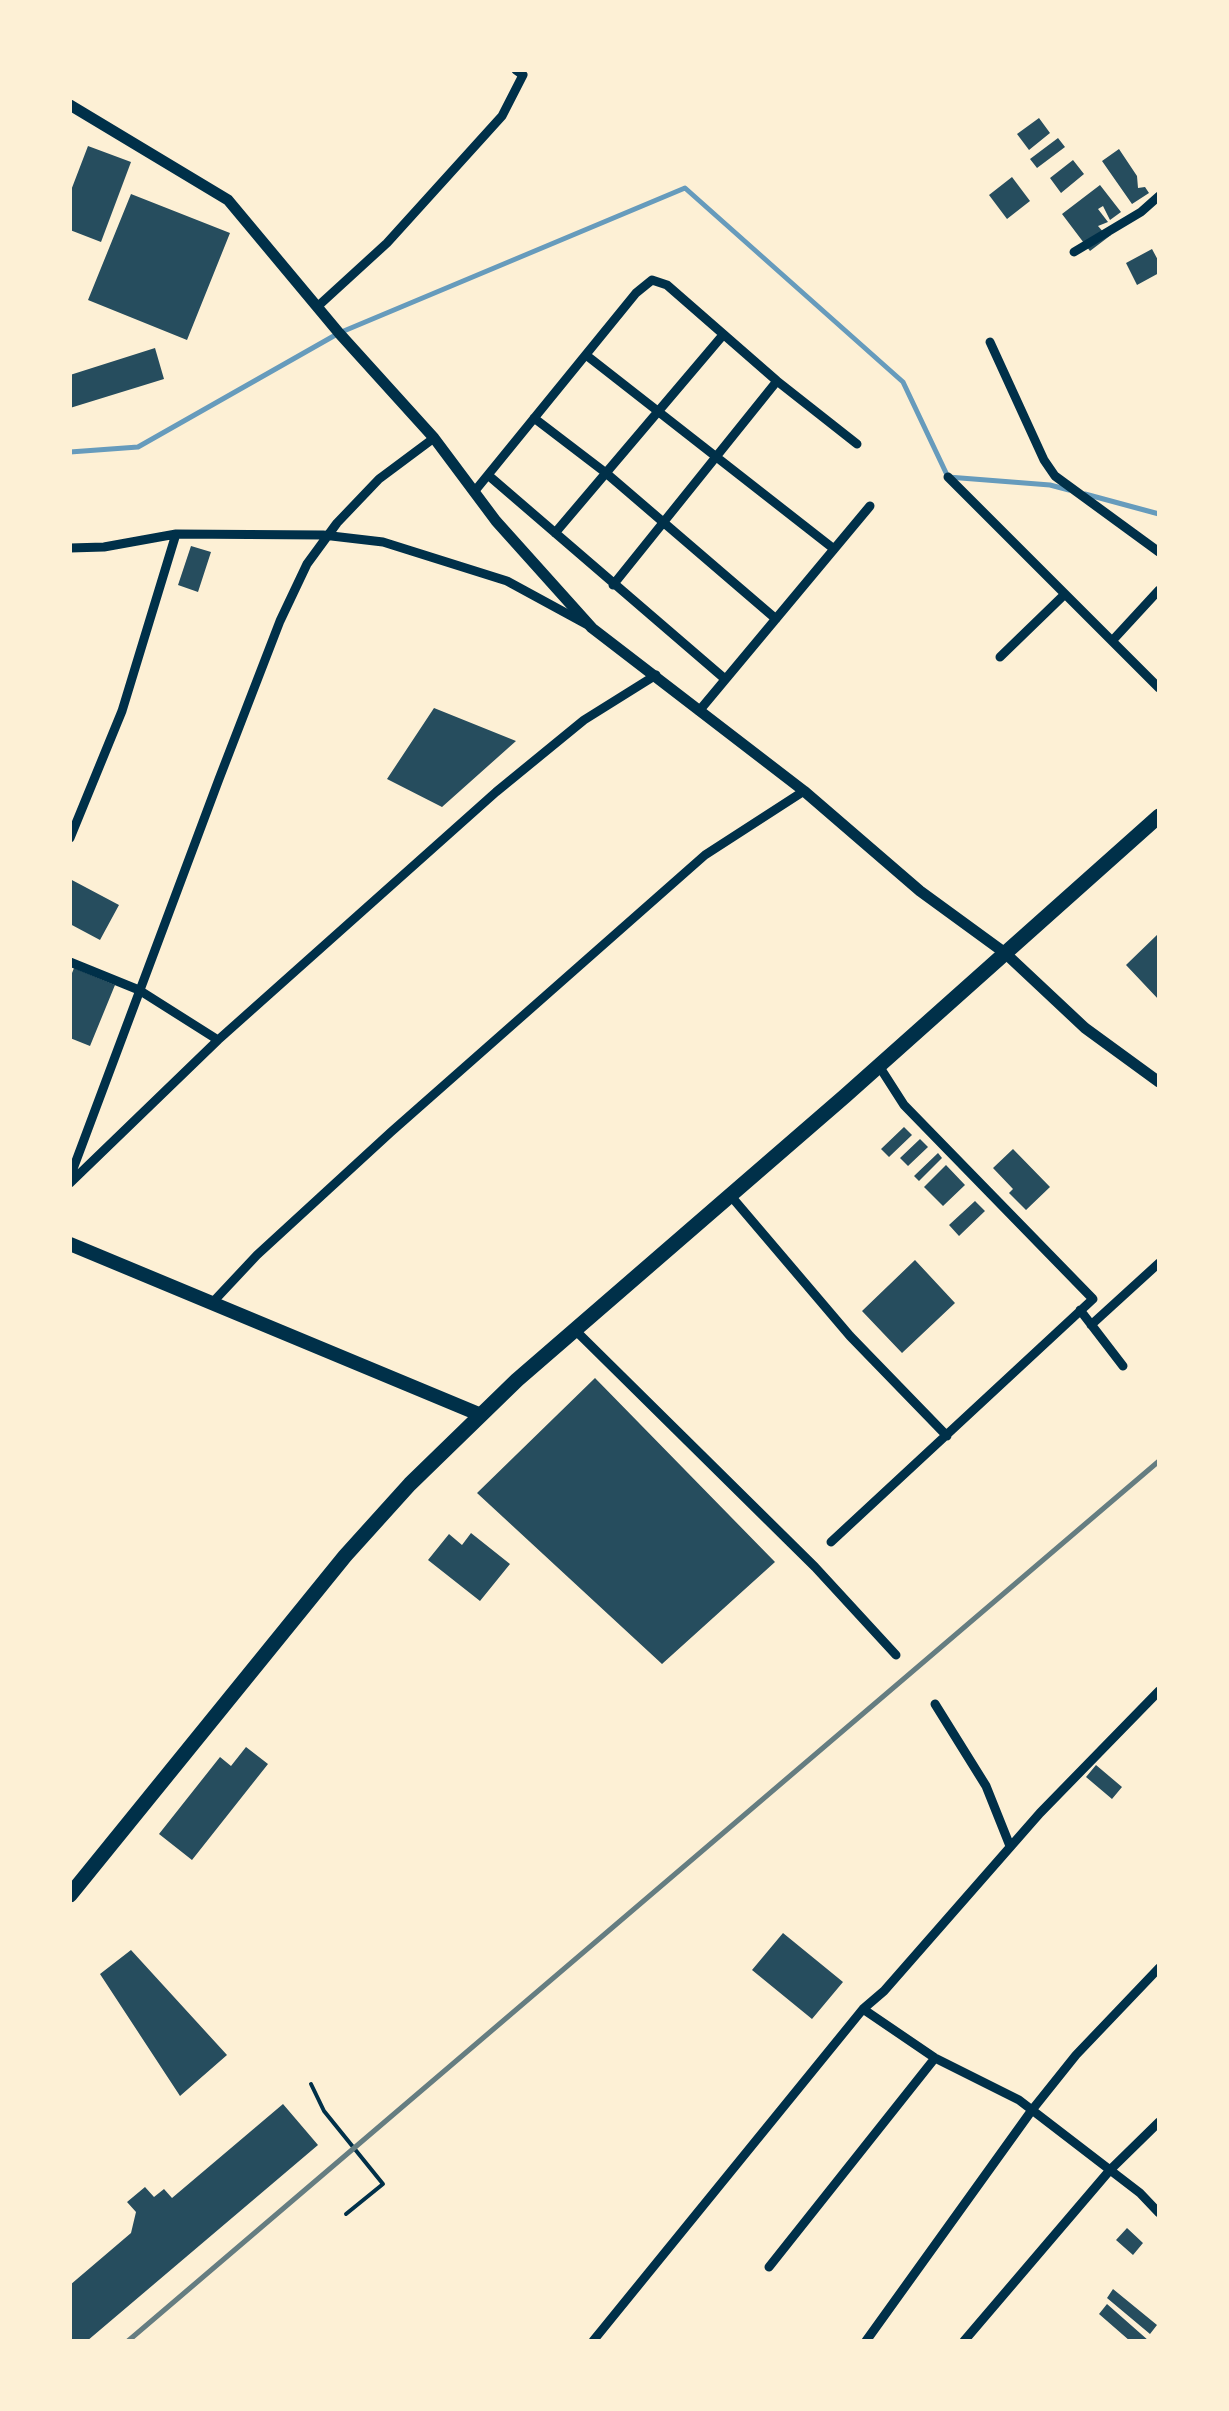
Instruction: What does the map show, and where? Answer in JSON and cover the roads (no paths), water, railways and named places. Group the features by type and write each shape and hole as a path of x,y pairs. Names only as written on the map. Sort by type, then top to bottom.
{"main road":[{"path":"70,1895 345,1556 410,1484 574,1330 1159,816"},
{"path":"70,1244 481,1415"}],"street":[{"path":"317,307 387,243 502,116 523,76 516,70"},
{"path":"70,104 228,200 434,438 496,522 592,628"},
{"path":"1074,252 1141,212 1159,196"},
{"path":"474,492 636,293 652,280 667,284 856,444"},
{"path":"555,533 723,335"},
{"path":"990,342 1055,476 1159,552"},
{"path":"586,355 834,549"},
{"path":"613,585 777,381"},
{"path":"534,418 606,473 776,619"},
{"path":"70,1180 280,621 307,564 379,478 434,438"},
{"path":"488,475 725,680"},
{"path":"948,477 1159,688"},
{"path":"699,711 870,506"},
{"path":"70,838 122,711 176,534"},
{"path":"70,548 104,547 176,534 328,536 383,542 507,581 592,628 656,675 804,791 920,891 1005,953 1085,1028 1159,1082"},
{"path":"1112,640 1159,590"},
{"path":"1000,658 1065,594"},
{"path":"70,1180 218,1040 496,792 584,720 656,675"},
{"path":"212,1303 391,1132 705,854 804,791"},
{"path":"70,962 139,990 218,1040"},
{"path":"831,1542 1093,1298 904,1105 878,1066"},
{"path":"730,1195 850,1336 947,1436"},
{"path":"1091,1324 1159,1263"},
{"path":"1080,1310 1123,1366"},
{"path":"574,1330 802,1553 896,1656"},
{"path":"592,2341 862,2009 884,1990 1010,1846 1159,1691"},
{"path":"935,1704 986,1786 1010,1846"},
{"path":"866,2341 1032,2110 1076,2055 1159,1968"},
{"path":"862,2009 935,2058 1032,2110 1159,2213"},
{"path":"769,2268 935,2058"},
{"path":"964,2341 1110,2170 1159,2122"}],"waterway":[{"path":"70,452 138,447 339,333 685,188 903,382 948,477 1069,490"},
{"path":"1085,494 1159,514"}],"railway":[{"path":"128,2341 1159,1461"}]}
